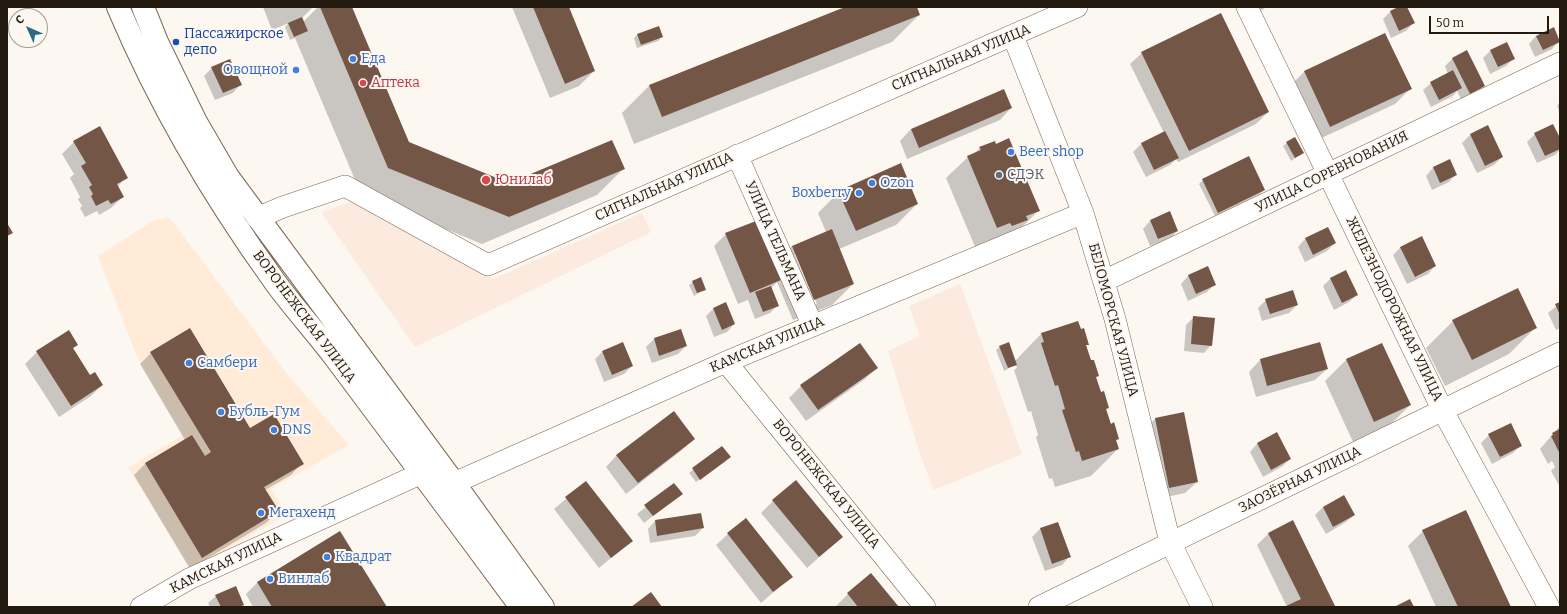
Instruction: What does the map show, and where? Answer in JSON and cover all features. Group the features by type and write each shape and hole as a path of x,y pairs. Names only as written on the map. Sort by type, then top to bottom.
{"main road":[{"name":"ВОРОНЕЖСКАЯ УЛИЦА","path":"118,7 168,112 212,187 274,281 333,355 521,607"},
{"name":"ВОРОНЕЖСКАЯ УЛИЦА","path":"143,7 157,42 196,122 228,177 454,483 543,607"}],"street":[{"name":"СИГНАЛЬНАЯ УЛИЦА","path":"257,218 283,207 345,186 488,265 1077,7"},
{"name":"ЖЕЛЕЗНОДОРОЖНАЯ УЛИЦА","path":"1247,7 1443,411 1548,607"},
{"name":"БЕЛОМОРСКАЯ УЛИЦА","path":"1013,36 1083,214 1104,281 1170,542 1202,607"},
{"name":"УЛИЦА СОРЕВНОВАНИЯ","path":"1104,281 1560,63"},
{"name":"УЛИЦА ТЕЛЬМАНА","path":"737,155 813,326"},
{"name":"КАМСКАЯ УЛИЦА","path":"454,483 726,362 1083,214"},
{"name":"ЗАОЗЁРНАЯ УЛИЦА","path":"1039,607 1560,353"},
{"name":"ВОРОНЕЖСКАЯ УЛИЦА","path":"726,362 925,607"},
{"name":"КАМСКАЯ УЛИЦА","path":"141,607 189,579 422,473"}],"shaded area":[{"path":"357,200 493,279 642,213 651,232 415,347 321,212"},
{"path":"169,217 287,374 349,445 271,489 287,514 192,570 128,468 183,435 136,354 98,256 153,221"},
{"path":"960,284 1022,454 934,490 921,457 888,351 920,336 909,306"}],"building":[{"path":"320,7 352,7 409,142 509,183 612,140 625,169 509,217 388,168"},
{"path":"533,7 569,7 595,71 565,84"},
{"path":"845,7 917,7 920,15 662,117 649,85"},
{"path":"1398,7 1407,7 1415,23 1399,31 1390,11"},
{"path":"1221,13 1269,112 1189,151 1141,52"},
{"path":"302,17 308,31 294,37 288,23"},
{"path":"659,26 663,37 641,45 637,34"},
{"path":"1554,27 1560,42 1543,50 1536,36"},
{"path":"1385,33 1412,89 1330,127 1304,71"},
{"path":"1507,42 1515,59 1498,67 1490,50"},
{"path":"1467,50 1485,86 1470,94 1452,58"},
{"path":"230,59 242,85 223,93 211,67"},
{"path":"1453,70 1462,88 1439,100 1430,82"},
{"path":"1004,89 1012,108 919,148 911,129"},
{"path":"1553,124 1560,138 1560,149 1545,156 1534,133"},
{"path":"1488,125 1503,157 1485,166 1470,134"},
{"path":"100,126 128,178 117,184 124,197 111,204 108,200 96,206 91,196 93,194 89,187 92,185 81,166 86,163 73,141"},
{"path":"1165,131 1179,158 1154,170 1141,143"},
{"path":"1295,137 1304,153 1295,158 1286,142"},
{"path":"1009,138 1040,211 1026,216 1028,220 1012,226 1010,223 997,228 967,156 981,150 979,147 995,141 996,144"},
{"path":"1249,156 1265,190 1218,213 1202,179"},
{"path":"1450,159 1457,175 1440,183 1433,167"},
{"path":"901,163 918,204 856,231 838,191"},
{"path":"1170,211 1178,231 1158,239 1150,220"},
{"path":"756,221 781,280 750,293 725,233"},
{"path":"7,223 13,233 7,236"},
{"path":"1328,227 1336,243 1313,255 1305,238"},
{"path":"832,229 854,284 814,300 792,246"},
{"path":"1422,236 1436,266 1415,277 1400,247"},
{"path":"1208,266 1216,285 1196,294 1188,275"},
{"path":"1346,270 1358,295 1342,303 1330,278"},
{"path":"701,277 706,290 697,293 692,281"},
{"path":"771,286 779,306 763,312 755,292"},
{"path":"1518,288 1537,328 1472,360 1452,320"},
{"path":"1293,290 1298,305 1270,314 1265,299"},
{"path":"726,302 735,324 722,330 713,308"},
{"path":"1560,302 1560,315 1555,304"},
{"path":"1193,316 1215,318 1212,346 1191,344"},
{"path":"1078,321 1081,329 1084,328 1089,345 1086,345 1091,360 1094,360 1099,376 1096,377 1101,392 1104,391 1109,408 1106,409 1111,424 1114,422 1119,439 1116,440 1119,449 1082,461 1079,451 1076,452 1062,410 1065,409 1058,385 1055,386 1041,343 1044,342 1041,333"},
{"path":"190,328 250,428 274,414 304,464 264,487 279,511 202,558 145,463 192,435 205,456 211,452 150,352"},
{"path":"681,329 687,346 659,356 654,338"},
{"path":"69,330 78,345 73,348 90,375 95,372 103,385 71,406 36,351"},
{"path":"623,342 633,366 612,375 602,351"},
{"path":"1009,342 1017,365 1008,368 999,346"},
{"path":"1320,342 1328,369 1267,386 1260,359"},
{"path":"860,343 878,368 818,410 800,385"},
{"path":"1382,343 1411,405 1374,422 1346,359"},
{"path":"674,411 695,439 638,483 616,455"},
{"path":"1184,412 1198,482 1169,488 1155,418"},
{"path":"1511,423 1522,446 1500,457 1488,434"},
{"path":"1560,429 1560,454 1551,436 1553,435 1552,433"},
{"path":"1277,432 1291,459 1271,470 1257,443"},
{"path":"722,446 731,457 700,480 692,468"},
{"path":"796,480 843,537 819,557 772,500"},
{"path":"586,481 633,541 611,558 565,497"},
{"path":"674,483 683,494 653,516 644,505"},
{"path":"1344,495 1355,515 1333,527 1323,507"},
{"path":"1466,510 1511,607 1458,607 1422,530"},
{"path":"701,513 704,528 657,536 655,520"},
{"path":"746,518 793,577 773,592 727,533"},
{"path":"1293,520 1335,606 1333,607 1284,607 1301,599 1268,533"},
{"path":"1058,522 1071,557 1052,564 1040,528"},
{"name":"Квадрат","path":"340,531 387,607 272,607 257,582"},
{"path":"871,573 899,607 858,607 847,593"},
{"path":"236,586 244,605 239,607 221,607 215,595"},
{"path":"651,592 662,607 631,607"},
{"path":"1410,599 1414,607 1394,607"}],"place":[{"name":"Пассажирское депо","path":"176,42"},
{"name":"Еда","path":"353,59"},
{"name":"Овощной","path":"296,70"},
{"name":"Аптека","path":"363,83"},
{"name":"Beer shop","path":"1011,152"},
{"name":"СДЭК","path":"999,175"},
{"name":"Юнилаб","path":"486,180"},
{"name":"Ozon","path":"872,183"},
{"name":"Boxberry","path":"859,193"},
{"name":"Самбери","path":"189,363"},
{"name":"Бубль-Гум","path":"221,412"},
{"name":"DNS","path":"274,430"},
{"name":"Мегахенд","path":"261,513"},
{"name":"Квадрат","path":"327,557"},
{"name":"Винлаб","path":"270,579"}]}
